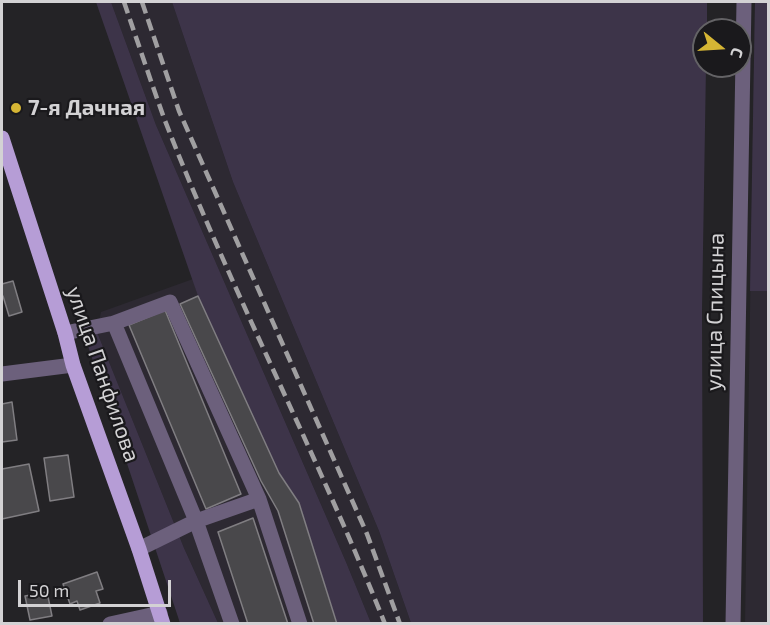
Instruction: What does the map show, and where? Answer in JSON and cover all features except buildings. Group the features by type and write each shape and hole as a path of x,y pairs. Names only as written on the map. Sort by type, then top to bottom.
{"main road":[{"name":"улица Панфилова","path":"2,138 65,333 73,365 139,549 161,618"}],"street":[{"name":"улица Спицына","path":"733,624 744,2"},
{"path":"65,333 114,323 170,302 259,499 300,624"},
{"path":"114,323 196,521 232,624"},
{"path":"2,374 73,365"},
{"path":"139,549 196,521 259,499"},
{"path":"110,624 161,618"}],"shaded area":[{"path":"96,2 111,2 156,125 371,623 337,623 299,503 279,473 198,296"},
{"path":"111,2 172,2 233,182 379,531 411,623 371,623 156,125"},
{"path":"172,2 707,2 707,18 692,18 692,78 706,78 702,310 703,623 411,623 379,531 233,182"},
{"path":"755,2 768,2 768,623 745,623"},
{"path":"755,2 768,2 768,291 750,291"},
{"path":"193,279 198,296 279,473 299,503 337,623 218,623 184,548 97,332 101,312"},
{"path":"97,332 184,548 218,623 180,623 85,337"}],"railway":[{"path":"124,2 164,118 190,182 359,560 385,624"},
{"path":"142,2 179,111 367,534 400,624"}],"place":[{"name":"7-я Дачная","path":"16,108"}]}
